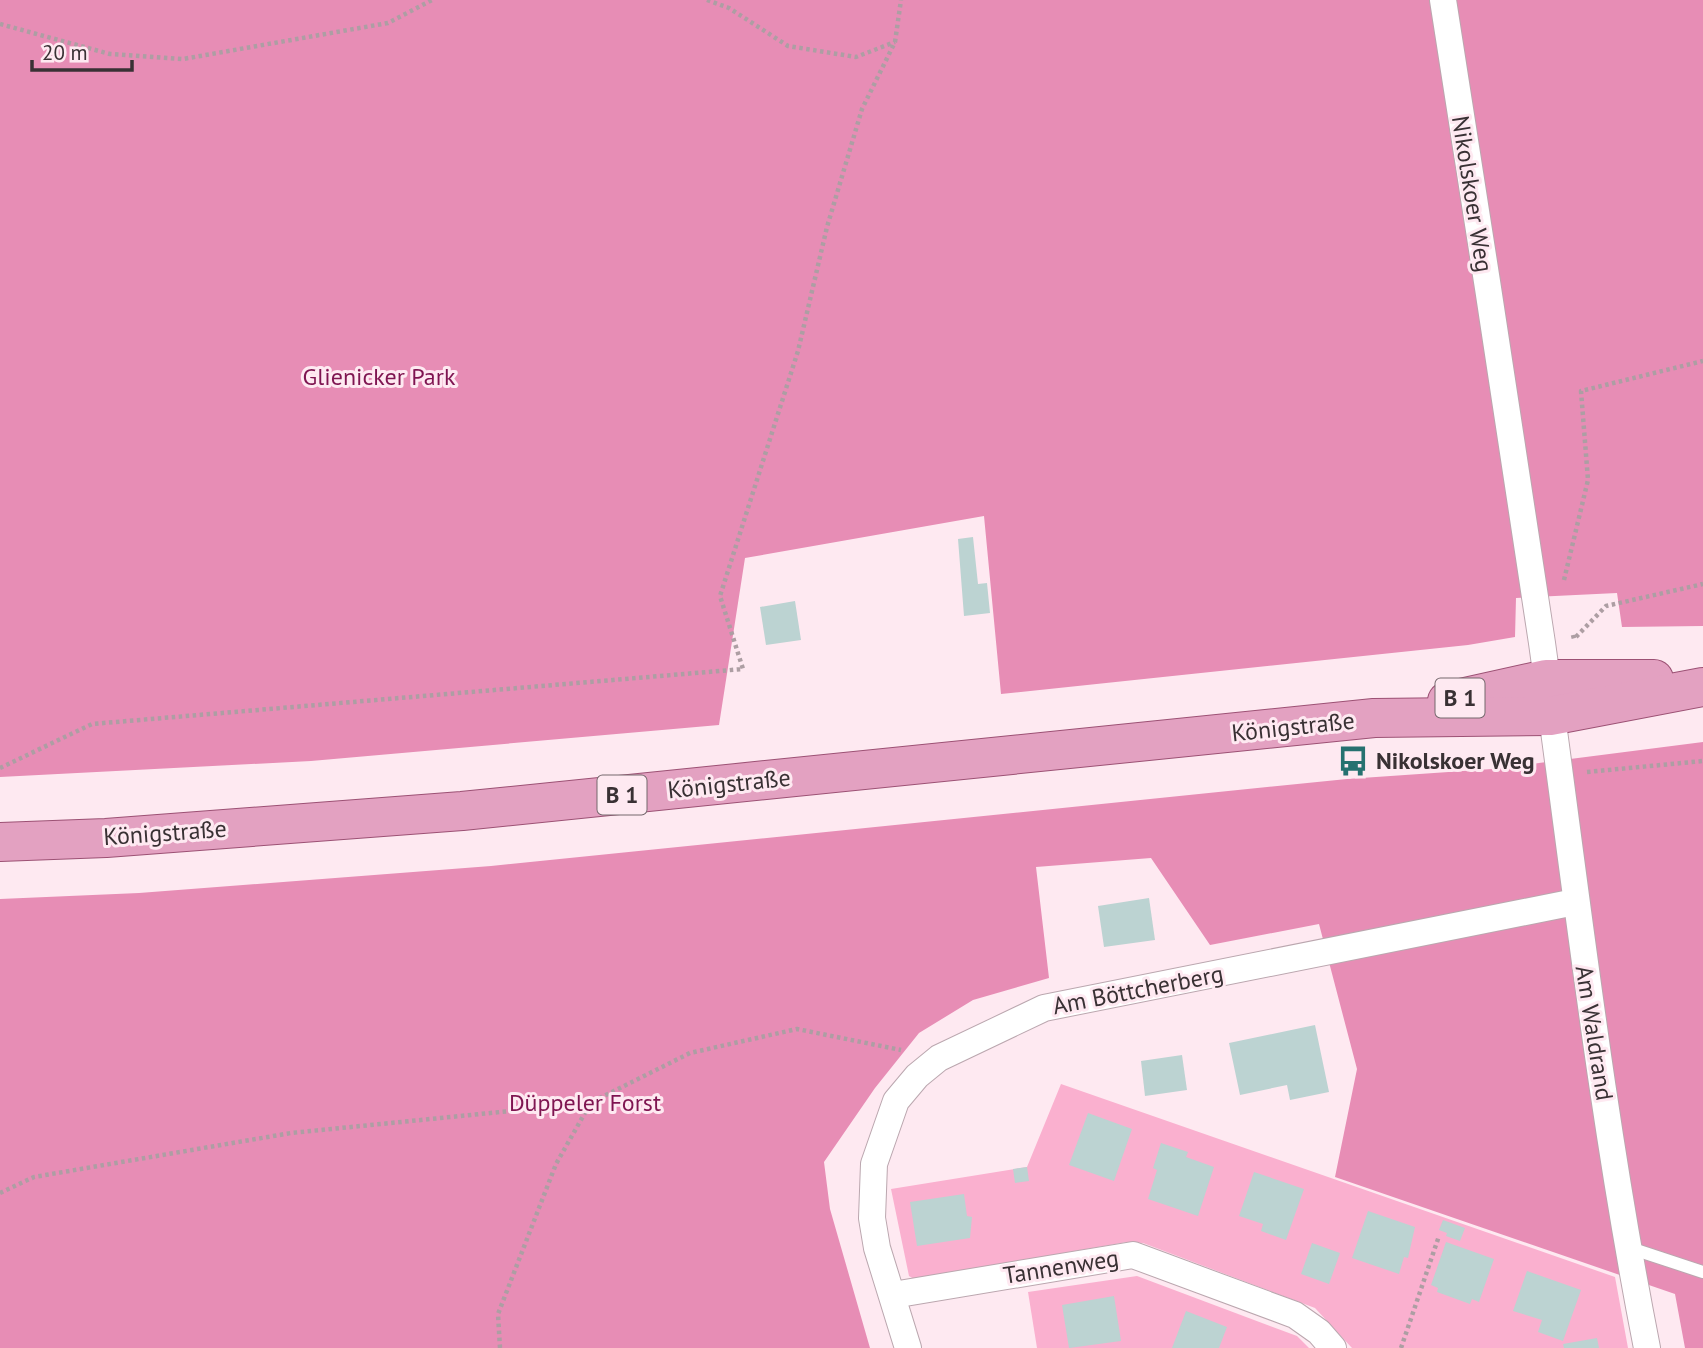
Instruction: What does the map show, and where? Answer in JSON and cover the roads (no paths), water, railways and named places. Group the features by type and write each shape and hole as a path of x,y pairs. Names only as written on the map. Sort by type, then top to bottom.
{"main road":[{"name":"Königstraße","path":"1374,718 1546,678 1703,678"},
{"name":"Königstraße","path":"0,842 106,838 462,811 1374,718 1550,716 1703,687"}],"street":[{"name":"Nikolskoer Weg","path":"1443,0 1546,678"},
{"path":"1546,678 1550,716"},
{"name":"Am Waldrand","path":"1550,716 1626,1247 1647,1348"},
{"name":"Am Böttcherberg","path":"908,1348 877,1248 872,1218 874,1164 896,1101 917,1076 939,1058 1044,1008 1575,902"},
{"name":"Tannenweg","path":"892,1295 1133,1255 1295,1315 1319,1332 1333,1348"}],"lane":[{"path":"1626,1247 1703,1272"}],"place":[{"name":"Nikolskoer Weg","path":"1353,761"}],"park label":[{"name":"Glienicker Park","path":"379,377"},
{"name":"Düppeler Forst","path":"585,1103"}]}
